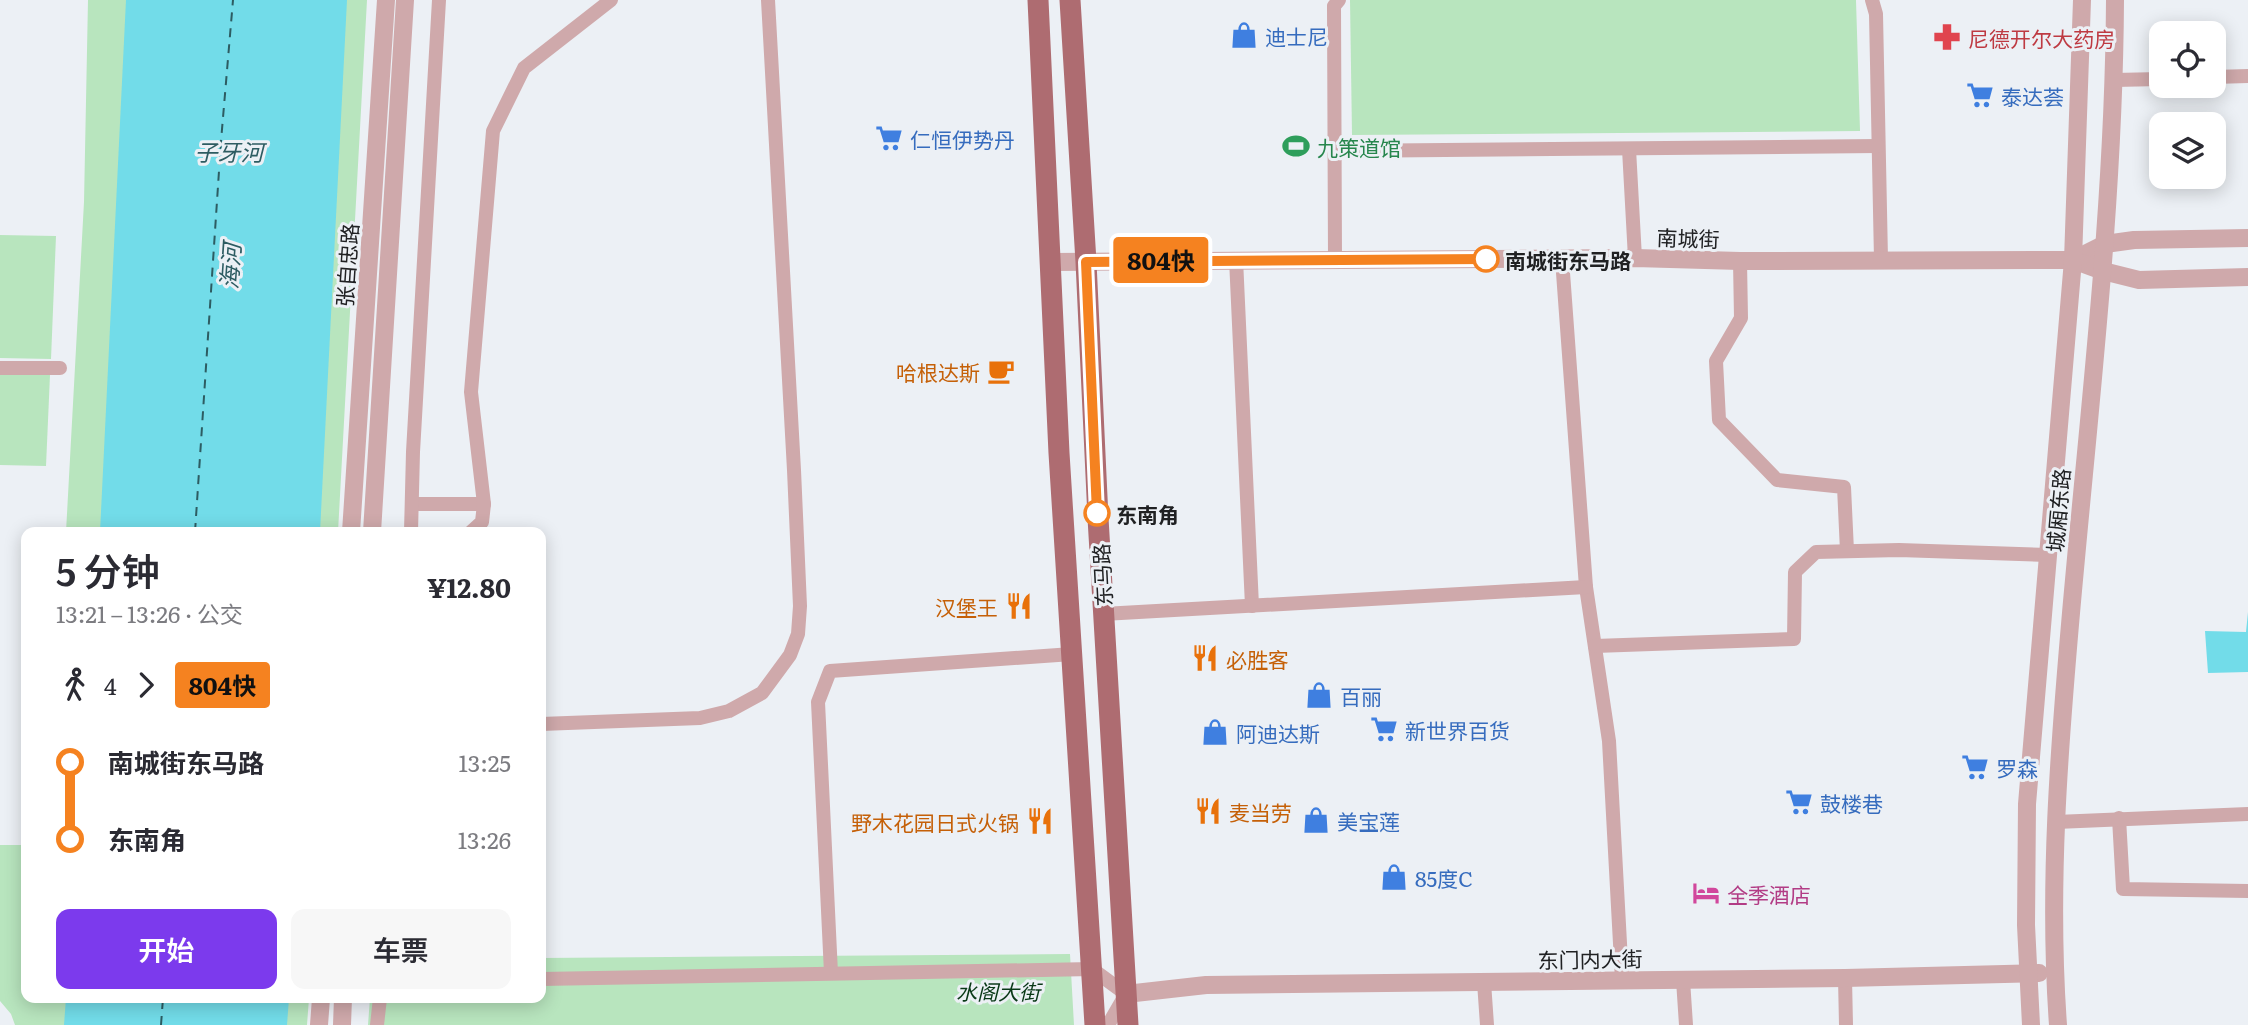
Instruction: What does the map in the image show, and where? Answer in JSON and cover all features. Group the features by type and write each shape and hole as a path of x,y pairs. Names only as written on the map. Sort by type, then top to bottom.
{"main road":[{"name":"东马路","path":"1038,0 1060,466 1095,1025"},
{"name":"东马路","path":"1070,0 1128,1025"}],"street":[{"name":"张自忠路","path":"351,527 386,0"},
{"name":"张自忠路","path":"372,527 405,0"},
{"path":"411,527 413,452 439,0"},
{"path":"476,527 482,522 484,504 471,392 493,131 524,68 611,0"},
{"path":"546,724 700,718 729,711 762,694 790,655 798,634 800,606 794,470 768,0"},
{"path":"1335,259 1334,6 1339,0"},
{"path":"1872,0 1876,14 1881,259"},
{"name":"城厢东路","path":"2031,1025 2027,973 2027,804 2073,260 2082,0"},
{"name":"城厢东路","path":"2058,1025 2054,973 2057,782 2105,244 2115,80 2115,0"},
{"path":"2226,77 2248,76"},
{"path":"2115,80 2149,79"},
{"path":"1336,152 1878,145"},
{"path":"1629,149 1635,258"},
{"name":"南城街","path":"2073,260 2105,244 2134,240 2248,237"},
{"name":"南城街","path":"1051,262 1635,258 1740,261 2073,260 2102,271 2139,280 2248,276"},
{"path":"1562,259 1587,587 1609,741 1622,980"},
{"path":"1236,260 1252,606"},
{"path":"1740,261 1741,318 1716,361 1719,420 1777,480 1844,487 1847,551"},
{"path":"0,368 60,369"},
{"path":"413,504 484,504"},
{"path":"1595,646 1794,639 1795,572 1816,552 1899,550 2048,555"},
{"path":"1103,614 1587,587"},
{"path":"831,974 818,702 830,671 1072,654"},
{"path":"2056,822 2248,814"},
{"path":"2119,818 2123,889 2248,891"},
{"path":"546,979 1092,969 1126,994 1108,1025"},
{"name":"东门内大街","path":"1126,994 1206,985 2054,973"},
{"path":"1844,978 1846,1025"},
{"path":"1683,980 1685,1025"},
{"path":"1484,982 1487,1025"},
{"path":"319,1025 321,1003"},
{"path":"342,1025 343,1003"},
{"path":"377,1025 379,1003"}],"green space":[{"name":"子牙河","path":"88,0 367,0 338,527 66,527 84,202"},
{"path":"1350,0 1856,0 1860,131 1352,135"},
{"path":"0,235 56,236 51,359 0,358"},
{"path":"0,375 50,375 46,466 0,465"},
{"path":"0,845 21,845 21,1003 309,1003 307,1025 15,1025 11,1014 0,1001"},
{"name":"水阁大街","path":"1070,954 1074,1025 368,1025 370,1003 546,1003 546,958"}],"water":[{"name":"子牙河","path":"126,0 347,0 320,527 100,527"},
{"path":"2248,612 2248,672 2208,673 2205,631 2246,632"},
{"path":"66,1003 289,1003 287,1025 64,1025"}],"ferry route":[{"path":"195,527 233,0"},
{"path":"161,1025 163,1003"}],"bus line":[{"name":"804快","path":"1097,513 1086,262 1486,259"}],"place":[{"name":"迪士尼","path":"1244,35"},
{"name":"尼德开尔大药房","path":"1947,37"},
{"name":"泰达荟","path":"1980,95"},
{"name":"仁恒伊势丹","path":"889,138"},
{"name":"九策道馆","path":"1296,146"},
{"name":"南城街东马路","path":"1486,259"},
{"name":"哈根达斯","path":"1001,371"},
{"name":"东南角","path":"1097,513"},
{"name":"汉堡王","path":"1019,606"},
{"name":"必胜客","path":"1205,658"},
{"name":"百丽","path":"1319,695"},
{"name":"新世界百货","path":"1384,729"},
{"name":"阿迪达斯","path":"1215,732"},
{"name":"罗森","path":"1975,767"},
{"name":"鼓楼巷","path":"1799,802"},
{"name":"麦当劳","path":"1208,811"},
{"name":"美宝莲","path":"1316,820"},
{"name":"野木花园日式火锅","path":"1040,821"},
{"name":"85度C","path":"1394,877"},
{"name":"全季酒店","path":"1706,893"}],"water label":[{"name":"海河","path":"229,266"}]}
